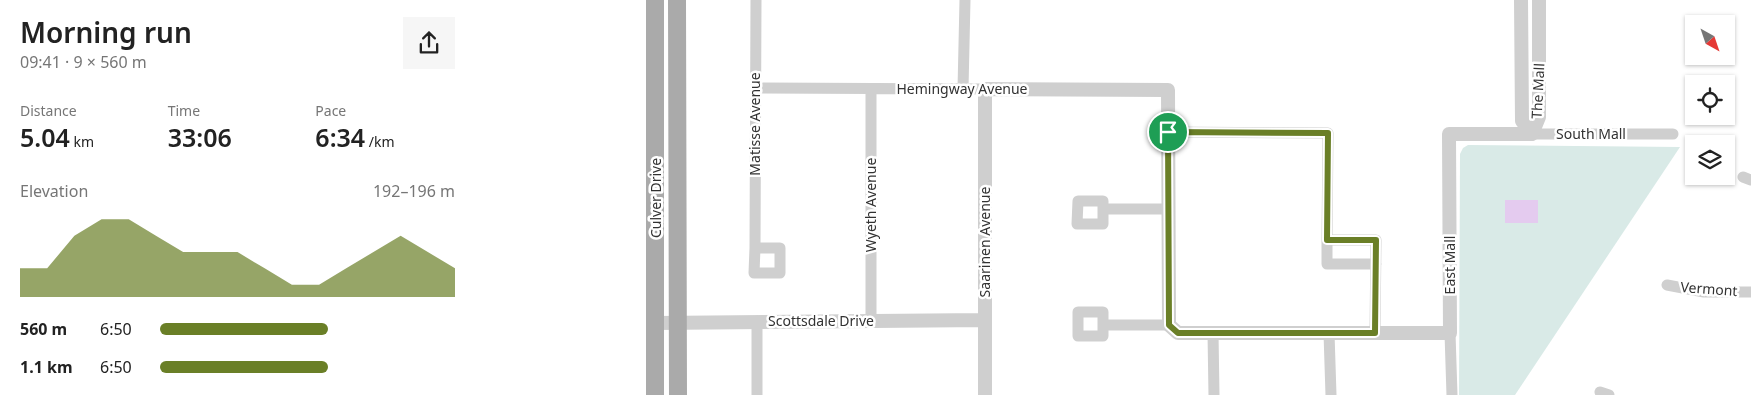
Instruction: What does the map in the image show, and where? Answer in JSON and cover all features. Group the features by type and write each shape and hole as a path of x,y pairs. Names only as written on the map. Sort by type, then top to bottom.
{"main road":[{"name":"Culver Drive","path":"655,0 657,323 655,395"},
{"name":"Culver Drive","path":"677,0 678,395"},
{"path":"656,99 665,102 669,109 671,151 678,163"}],"street":[{"name":"Matisse Avenue","path":"755,248 756,0"},
{"path":"963,89 965,0"},
{"name":"The Mall","path":"1521,0 1523,121 1532,134"},
{"name":"The Mall","path":"1532,134 1539,117 1539,0"},
{"name":"Hemingway Avenue","path":"756,88 1168,90 1168,132"},
{"name":"Wyeth Avenue","path":"871,89 871,321"},
{"name":"Saarinen Avenue","path":"985,89 985,395"},
{"path":"1169,325 1168,132 1328,133 1327,264 1376,264"},
{"name":"South Mall","path":"1449,134 1673,134"},
{"name":"East Mall","path":"1449,134 1452,395"},
{"path":"1103,208 1169,208"},
{"path":"1327,240 1376,240 1375,333"},
{"name":"Vermont","path":"1667,285 1703,292 1751,292"},
{"name":"Scottsdale Drive","path":"657,323 678,321 985,320"},
{"path":"757,321 757,395"},
{"path":"1103,325 1169,325 1178,333 1450,333"},
{"path":"1213,333 1214,395"},
{"path":"1329,333 1331,395"}],"shaded area":[{"path":"1468,145 1680,147 1515,395 1459,395 1460,154 1463,148"},
{"path":"1505,200 1538,200 1538,223 1505,223"}],"route":[{"path":"1168,132 1328,133 1327,240 1376,240 1375,333 1178,333 1169,325 1168,132"}]}
